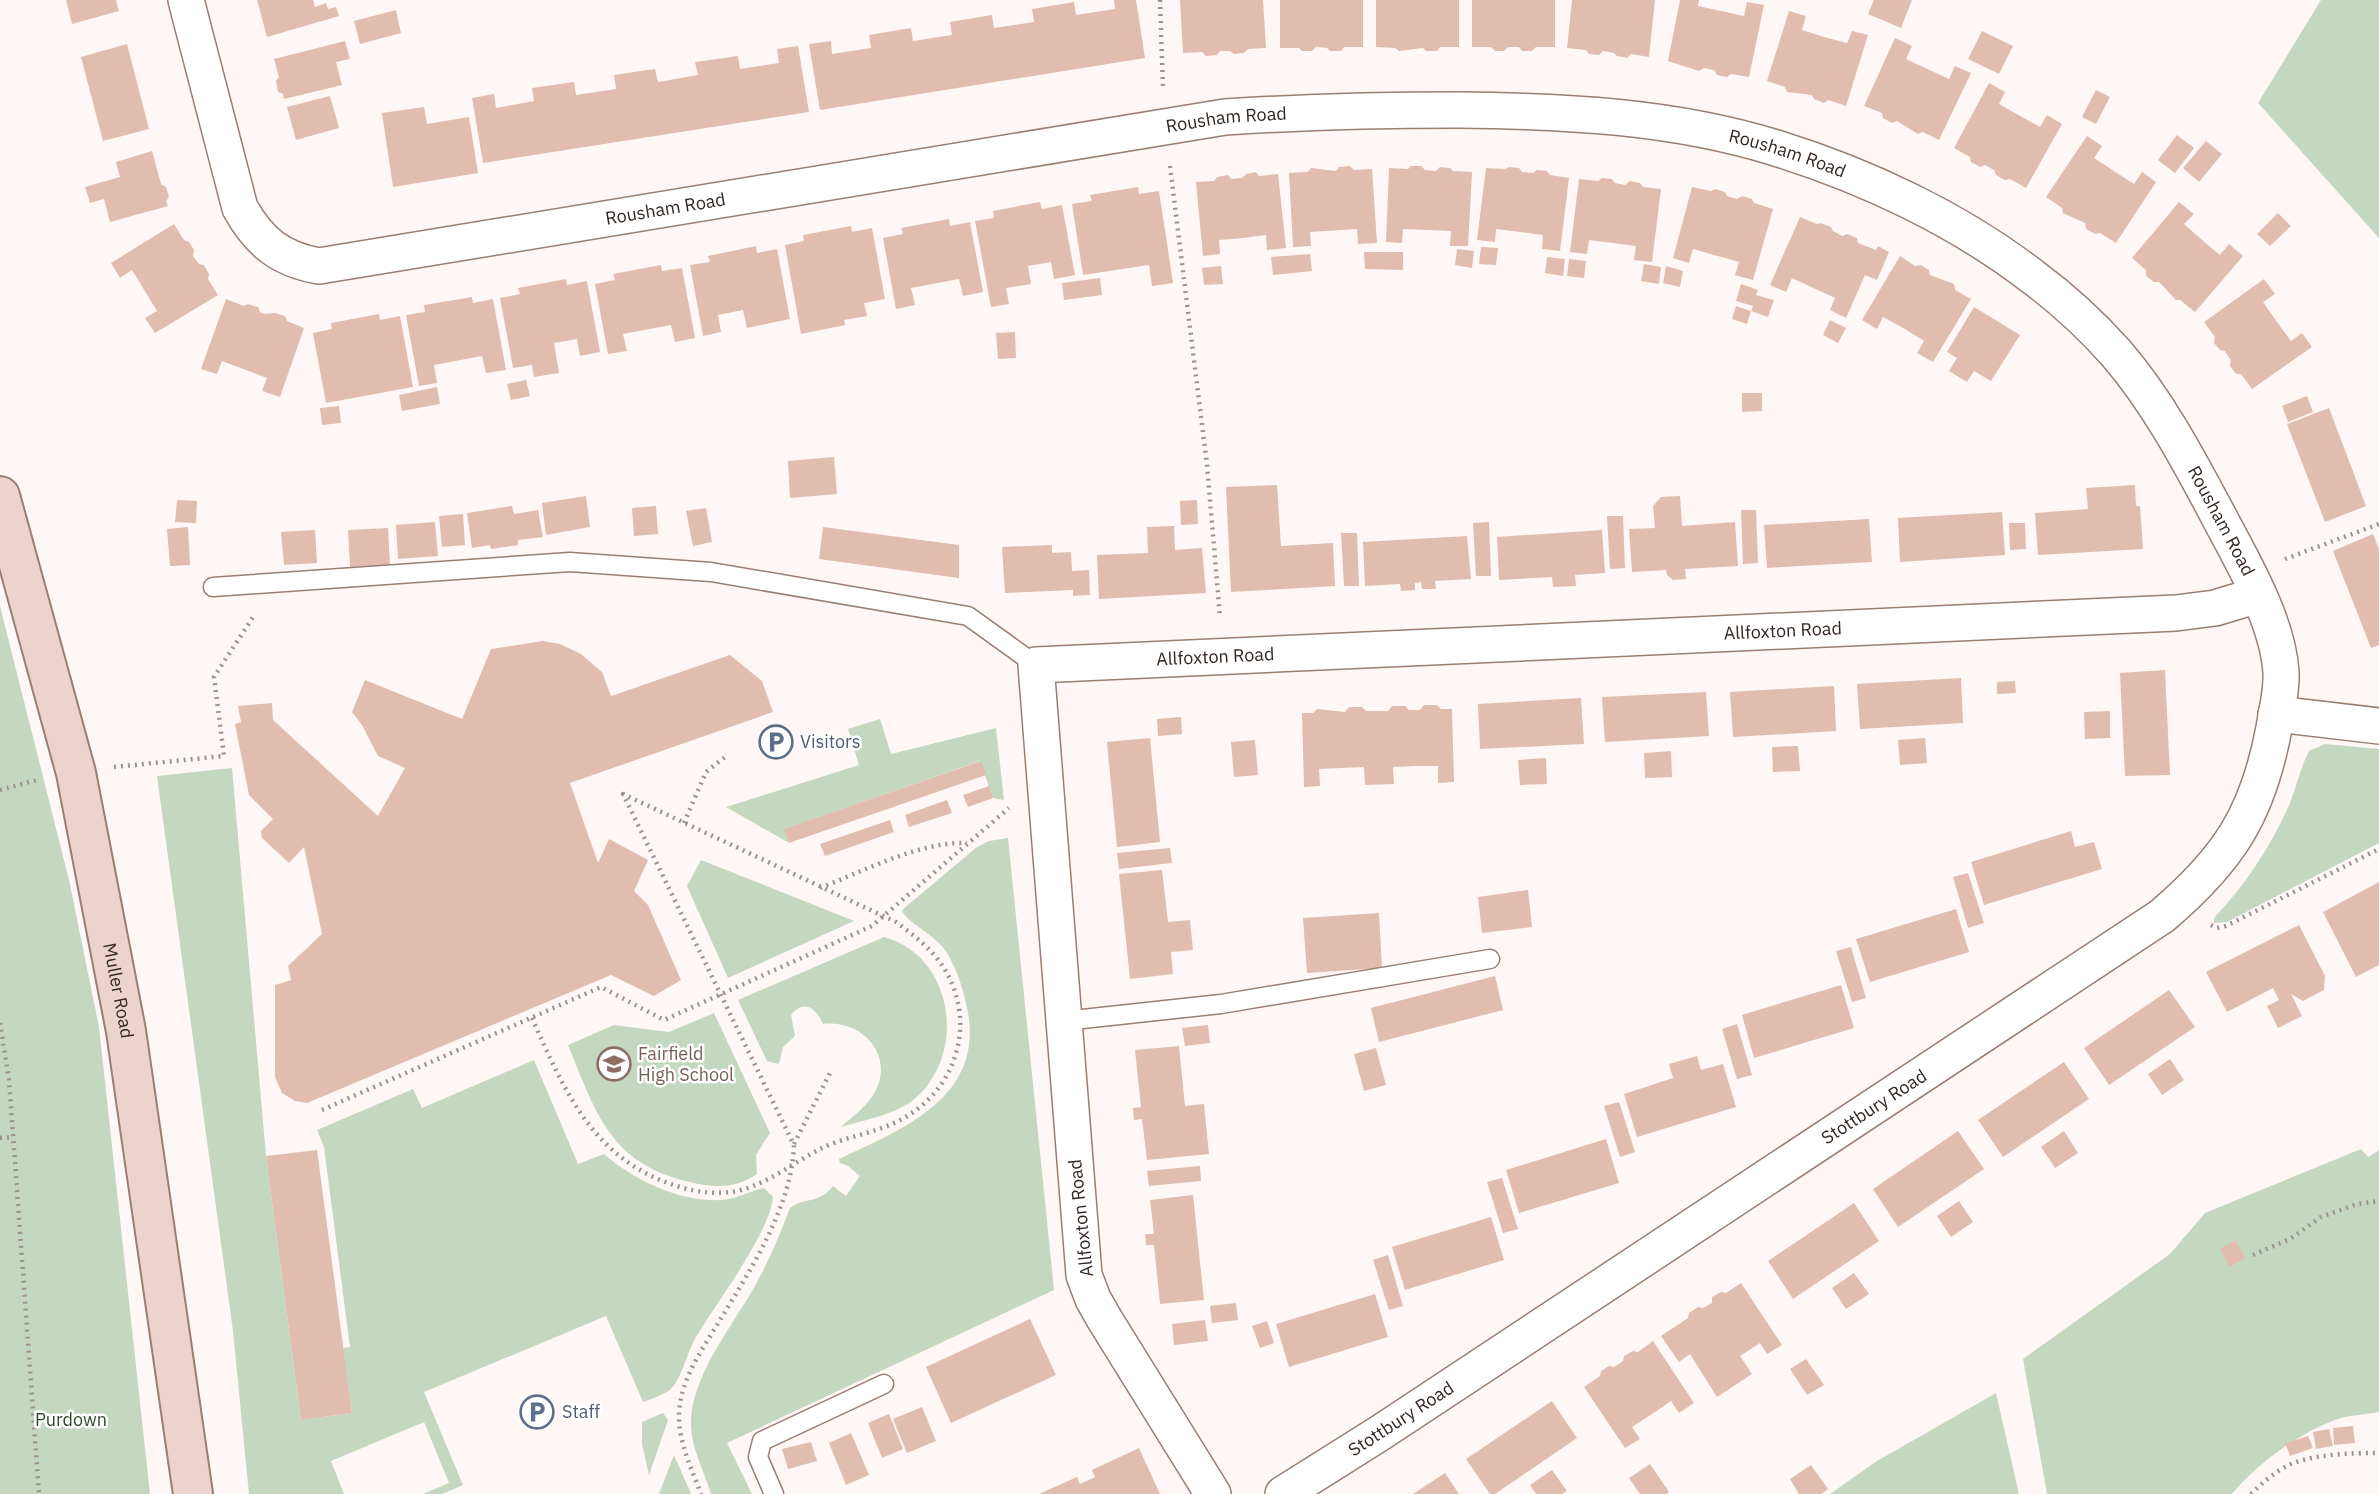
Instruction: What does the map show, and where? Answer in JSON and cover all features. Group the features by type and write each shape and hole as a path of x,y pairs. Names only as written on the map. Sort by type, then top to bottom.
{"main road":[{"name":"Muller Road","path":"0,496 76,773 123,1017 193,1494"}],"street":[{"name":"Rousham Road","path":"186,0 240,208 258,236 274,249 304,263 319,266 1225,117 1320,111 1541,111 1611,116 1675,125 1772,146 1873,185 1962,229 2036,278 2080,315 2117,355 2162,418 2208,495 2258,595"},
{"name":"Allfoxton Road","path":"1213,1494 1105,1320 1084,1275 1036,665 2176,613 2215,608 2258,595"},
{"name":"Stottbury Road","path":"1283,1494 1401,1420 2162,916 2210,871 2247,817 2258,792 2268,758 2280,692 2280,666 2258,595"},
{"path":"2276,714 2379,726"}],"lane":[{"path":"213,587 570,562 711,572 968,616 1036,665"},
{"path":"1064,1021 1221,1004 1490,959"},
{"path":"774,1494 758,1457 757,1451 762,1441 884,1384"}],"path":[{"path":"1160,0 1163,96"},
{"path":"1169,156 1207,465 1220,618"},
{"path":"2278,561 2379,524"},
{"path":"135,764 224,756 214,677 253,617 267,616"},
{"path":"684,823 706,772 725,757"},
{"path":"0,790 42,779"},
{"path":"532,1018 556,1074 582,1118 606,1146 643,1172 682,1188 726,1193 740,1190 824,1147 901,1120 923,1105 947,1077 957,1056 959,1011 953,984 940,962 923,942 896,922 624,794 794,1145"},
{"path":"321,1110 601,988 664,1020 872,926 1015,803"},
{"path":"820,888 926,848 948,842 967,843"},
{"path":"2203,920 2217,928 2226,926 2379,849"},
{"path":"0,1023 9,1080 39,1494"},
{"path":"701,1494 681,1434 681,1398 693,1365 751,1269 782,1203 792,1176 794,1145 830,1073"},
{"path":"0,1138 13,1137"},
{"path":"2253,1255 2290,1239 2321,1217 2357,1204 2379,1201"},
{"path":"2251,1494 2262,1483 2291,1465 2316,1459 2379,1453"}],"green space":[{"path":"2321,0 2379,0 2379,238 2258,103"},
{"name":"Purdown","path":"0,606 69,880 99,1027 150,1494 0,1494"},
{"path":"880,719 891,754 996,728 1004,800 993,798 980,761 785,829 789,843 726,807 859,765 848,729"},
{"path":"2325,744 2379,749 2379,843 2227,922 2214,923 2214,918 2247,878 2275,834 2290,803 2309,751"},
{"path":"232,768 266,1156 301,1420 352,1413 343,1348 350,1347 324,1147 317,1130 413,1089 422,1108 534,1060 578,1164 604,1154 630,1173 659,1188 705,1200 738,1197 764,1188 773,1197 763,1229 695,1339 678,1379 669,1390 643,1402 606,1316 424,1392 463,1485 442,1494 423,1494 449,1483 424,1422 331,1461 344,1494 249,1494 233,1331 157,776"},
{"path":"1008,838 1054,1290 727,1443 752,1494 711,1494 692,1436 692,1408 697,1389 715,1352 762,1273 790,1208 822,1196 833,1186 846,1196 860,1176 840,1163 839,1159 887,1136 932,1107 950,1089 963,1068 969,1042 968,1013 957,974 942,946 904,915 902,910 977,847 989,841"},
{"path":"701,860 854,921 728,978 687,886"},
{"path":"884,937 908,948 926,964 939,986 946,1010 946,1035 941,1059 930,1082 912,1101 887,1114 841,1127 865,1105 876,1090 881,1063 870,1041 849,1027 823,1024 809,1007 800,1007 791,1015 795,1036 783,1047 779,1064 767,1061 738,1000"},
{"path":"714,1013 770,1133 756,1155 757,1174 733,1185 724,1186 699,1184 663,1174 641,1163 624,1149 598,1113 568,1045 614,1025 669,1032"},
{"path":"2361,1149 2368,1157 2379,1150 2379,1412 2336,1420 2303,1435 2264,1462 2232,1494 2047,1494 2023,1359 2170,1254 2205,1213"},
{"path":"1996,1393 2019,1494 1830,1494 1877,1461"},
{"path":"663,1413 668,1420 649,1475 642,1444 642,1422"},
{"path":"674,1455 691,1494 659,1494"}],"building":[{"path":"66,0 116,0 119,11 72,24"},
{"path":"257,0 313,0 315,7 326,3 328,9 336,7 339,16 267,37"},
{"path":"1114,0 1136,0 1145,58 820,110 809,44 831,41 832,54 871,48 869,35 911,28 913,41 952,35 950,22 992,15 994,28 1034,22 1032,9 1074,2 1076,15 1115,9"},
{"path":"1180,0 1263,0 1266,48 1248,49 1244,53 1234,54 1220,51 1217,55 1206,56 1202,52 1183,53"},
{"path":"1280,0 1363,0 1363,47 1344,47 1341,51 1316,47 1312,51 1280,48"},
{"path":"1376,0 1459,0 1459,47 1440,47 1437,51 1426,51 1423,48 1399,51 1395,48 1376,47"},
{"path":"1472,0 1555,0 1555,47 1536,47 1532,51 1522,51 1519,47 1508,47 1504,51 1495,51 1491,47 1472,47"},
{"path":"1572,0 1655,0 1649,57 1631,54 1627,58 1603,51 1599,55 1589,54 1586,50 1567,48"},
{"path":"1680,0 1699,0 1698,6 1744,16 1747,2 1764,5 1749,77 1731,74 1727,77 1717,75 1714,70 1704,68 1699,71 1668,61"},
{"path":"1874,0 1912,0 1901,28 1868,14"},
{"path":"396,10 401,33 360,44 354,21"},
{"path":"1789,11 1806,16 1802,30 1824,37 1847,43 1852,31 1868,35 1846,106 1828,100 1824,103 1814,99 1812,95 1787,92 1785,87 1767,81"},
{"path":"1982,31 2013,46 1999,74 1968,59"},
{"path":"1895,38 1912,46 1906,59 1949,79 1955,66 1971,73 1939,140 1923,132 1918,134 1897,121 1892,123 1883,118 1882,113 1864,106"},
{"path":"345,41 350,59 336,62 342,85 284,99 283,94 278,92 276,81 279,77 274,59"},
{"path":"127,44 149,129 103,141 81,57"},
{"path":"798,46 809,112 483,163 472,98 494,94 496,108 534,101 532,88 574,82 576,95 616,89 614,75 655,69 658,82 698,75 695,62 738,56 740,69 779,63 777,49"},
{"path":"1989,83 2005,92 1999,104 2040,127 2047,115 2062,124 2026,188 1996,175 1994,170 1985,165 1980,167 1971,162 1970,157 1954,148"},
{"path":"2096,90 2110,97 2096,124 2082,117"},
{"path":"330,96 339,128 296,140 287,107"},
{"path":"424,107 427,124 469,117 478,173 393,187 382,113"},
{"path":"2177,135 2194,148 2175,173 2158,160"},
{"path":"2087,136 2102,146 2094,158 2134,184 2142,172 2156,182 2116,243 2100,233 2095,234 2086,229 2085,223 2063,213 2062,208 2046,197"},
{"path":"2206,141 2222,154 2199,182 2183,168"},
{"path":"152,151 161,184 166,187 169,197 166,201 168,206 110,222 104,199 90,203 85,187 120,177 116,162"},
{"path":"1350,166 1354,170 1372,169 1377,243 1358,244 1357,229 1310,232 1311,246 1293,247 1289,173 1308,172 1311,168 1336,171 1339,167"},
{"path":"1411,166 1421,166 1425,170 1436,171 1440,167 1472,172 1468,246 1450,246 1451,231 1403,229 1402,243 1386,242 1389,168 1408,169"},
{"path":"1486,168 1519,168 1522,172 1547,171 1550,175 1569,178 1560,251 1542,249 1543,235 1496,229 1495,242 1477,240"},
{"path":"1256,172 1259,176 1278,174 1286,248 1267,250 1266,235 1219,240 1220,254 1203,256 1196,182 1214,181 1217,177 1228,175 1231,179 1242,178 1246,174"},
{"path":"1602,178 1625,185 1630,181 1640,183 1643,187 1661,189 1652,262 1634,260 1636,246 1589,240 1587,254 1570,252 1579,179 1598,181"},
{"path":"1138,187 1139,194 1159,191 1173,283 1152,286 1149,265 1083,275 1072,204 1092,201 1090,195"},
{"path":"1692,187 1711,191 1715,189 1737,199 1742,196 1773,209 1753,280 1735,275 1739,262 1693,249 1689,263 1673,258"},
{"path":"1040,202 1042,209 1062,205 1075,275 1054,279 1051,262 1028,266 1031,284 1006,288 1009,304 991,307 975,221 994,218 993,211"},
{"path":"2179,202 2194,214 2184,224 2202,240 2220,255 2229,244 2243,256 2195,312 2180,300 2176,300 2159,282 2146,276 2146,270 2132,258"},
{"path":"2278,213 2291,226 2270,246 2257,234"},
{"path":"1800,217 1831,227 1842,236 1847,234 1857,238 1858,243 1876,250 1878,246 1889,252 1877,280 1865,275 1846,318 1830,310 1835,298 1792,278 1786,292 1770,285"},
{"path":"949,219 950,226 970,222 983,292 963,296 959,279 911,288 915,305 896,309 883,238 903,234 901,228"},
{"path":"174,224 194,250 193,256 199,264 204,265 209,274 208,279 218,295 155,333 145,318 157,311 132,270 120,278 111,263"},
{"path":"851,226 852,232 872,228 885,299 864,303 867,316 844,320 845,325 801,334 785,245 804,241 803,235"},
{"path":"756,246 757,253 777,249 790,319 747,328 743,310 718,315 721,332 703,336 690,265 710,262 708,256"},
{"path":"1481,247 1498,248 1496,265 1479,264"},
{"path":"1457,249 1474,251 1472,268 1455,265"},
{"path":"1364,252 1403,252 1403,270 1365,269"},
{"path":"1310,254 1312,271 1273,275 1271,257"},
{"path":"1900,256 1915,266 1921,265 1929,270 1930,275 1954,284 1955,290 1971,299 1933,362 1917,353 1924,341 1905,329 1883,317 1877,329 1862,320"},
{"path":"1547,257 1565,259 1563,276 1545,273"},
{"path":"1569,259 1586,261 1584,278 1567,276"},
{"path":"1644,264 1661,267 1659,284 1641,281"},
{"path":"661,265 662,271 682,268 695,338 675,342 671,325 623,334 627,351 608,354 595,284 615,280 613,274"},
{"path":"1221,266 1223,284 1204,285 1202,268"},
{"path":"1666,266 1683,271 1680,287 1663,283"},
{"path":"1100,278 1102,295 1064,300 1062,283"},
{"path":"566,279 567,285 587,281 600,352 580,356 577,339 554,343 559,373 534,377 532,365 513,368 500,298 520,294 518,288"},
{"path":"2264,279 2275,294 2263,302 2277,322 2291,341 2302,333 2312,347 2252,389 2241,374 2236,374 2230,366 2231,360 2225,351 2220,350 2214,343 2215,337 2204,322"},
{"path":"1741,284 1758,290 1756,295 1774,300 1768,317 1751,311 1753,306 1736,301"},
{"path":"472,297 473,303 493,299 506,370 486,373 482,356 434,365 437,383 419,386 406,315 425,312 424,305"},
{"path":"226,299 244,306 248,304 258,307 260,312 265,314 285,316 287,321 304,328 280,397 262,391 267,378 222,361 217,374 201,369"},
{"path":"1736,306 1751,311 1747,324 1732,319"},
{"path":"1974,307 2020,335 1991,381 1974,371 1967,382 1949,371 1957,358 1947,352"},
{"path":"379,314 380,320 400,316 413,387 326,403 313,333 332,329 331,323"},
{"path":"1830,320 1846,328 1838,343 1823,335"},
{"path":"1015,332 1016,358 998,359 996,333"},
{"path":"526,380 530,396 511,400 507,384"},
{"path":"437,387 440,404 402,411 399,395"},
{"path":"1742,393 1762,393 1762,411 1742,412"},
{"path":"2307,396 2313,412 2288,422 2282,406"},
{"path":"339,406 341,423 322,425 320,408"},
{"path":"2329,408 2366,506 2325,522 2287,424"},
{"path":"834,457 837,494 790,498 788,461"},
{"path":"1277,485 1281,546 1333,543 1335,586 1231,592 1226,487"},
{"path":"2135,485 2136,506 2140,506 2143,549 2038,555 2035,513 2088,509 2086,488"},
{"path":"586,496 590,527 546,535 542,503"},
{"path":"1680,496 1682,526 1735,522 1738,566 1685,569 1686,579 1673,580 1666,570 1632,572 1629,529 1655,528 1653,506 1661,497"},
{"path":"177,500 197,501 196,523 175,522"},
{"path":"1197,500 1198,524 1181,525 1180,501"},
{"path":"512,506 514,514 538,510 543,537 518,540 518,545 491,549 490,545 472,548 467,513"},
{"path":"656,506 658,534 634,536 632,508"},
{"path":"706,508 712,542 693,546 686,511"},
{"path":"1741,510 1756,510 1758,563 1743,564"},
{"path":"2002,512 2005,555 1900,562 1898,518"},
{"path":"463,514 465,545 442,547 439,516"},
{"path":"1607,516 1623,516 1625,568 1610,569"},
{"path":"1869,519 1872,562 1767,568 1764,525"},
{"path":"435,522 438,556 398,559 396,525"},
{"path":"1489,522 1491,576 1476,576 1473,523"},
{"path":"2009,523 2025,523 2026,549 2010,550"},
{"path":"1174,526 1175,550 1202,548 1206,593 1099,599 1097,555 1148,553 1147,527"},
{"path":"188,527 190,565 170,566 167,529"},
{"path":"823,527 959,545 959,578 819,559"},
{"path":"388,528 390,566 350,567 348,530"},
{"path":"315,530 317,563 284,565 281,532"},
{"path":"1602,530 1605,573 1575,575 1576,586 1553,587 1552,577 1499,580 1497,537"},
{"path":"1341,533 1357,533 1359,586 1344,586"},
{"path":"2373,534 2379,549 2379,645 2371,648 2333,551"},
{"path":"1467,536 1471,579 1435,581 1436,589 1422,589 1421,582 1415,583 1415,590 1401,591 1400,584 1365,586 1363,542"},
{"path":"1052,545 1052,553 1071,552 1072,571 1089,570 1090,595 1073,596 1073,590 1005,593 1002,547"},
{"path":"543,641 560,644 581,654 602,672 611,696 730,655 762,681 773,712 570,783 598,863 609,839 648,860 634,891 648,905 681,980 654,996 611,975 307,1103 295,1101 282,1093 275,1077 275,985 291,980 288,966 322,934 304,847 289,863 262,838 261,831 273,819 249,795 235,724 241,722 238,706 272,703 273,720 378,816 405,768 378,756 352,712 365,680 462,719 491,649"},
{"path":"2165,670 2170,775 2125,776 2120,673"},
{"path":"1961,678 1963,723 1860,729 1857,684"},
{"path":"2015,681 2016,693 1997,694 1997,682"},
{"path":"1834,686 1836,731 1733,737 1730,692"},
{"path":"1706,692 1709,736 1605,742 1602,697"},
{"path":"1581,698 1584,744 1480,749 1478,704"},
{"path":"1424,705 1452,709 1454,782 1438,783 1438,766 1416,766 1393,767 1394,784 1365,785 1364,767 1319,769 1320,786 1304,787 1302,713 1313,713 1317,709 1345,712 1349,707 1362,707 1366,711 1388,711 1392,706 1405,706 1409,710 1420,710"},
{"path":"2110,711 2110,738 2085,739 2084,712"},
{"path":"1181,717 1182,734 1158,736 1157,719"},
{"path":"1150,738 1160,842 1117,847 1107,742"},
{"path":"1925,738 1927,763 1900,765 1898,740"},
{"path":"1255,740 1258,775 1234,777 1231,742"},
{"path":"1798,746 1800,771 1773,772 1772,747"},
{"path":"1671,751 1672,777 1645,778 1644,753"},
{"path":"1546,758 1547,784 1520,785 1518,760"},
{"path":"981,761 986,775 789,843 784,829"},
{"path":"989,786 993,798 968,807 963,795"},
{"path":"947,800 952,813 909,827 905,815"},
{"path":"890,820 894,832 825,856 820,844"},
{"path":"2071,831 2075,847 2094,842 2102,869 1984,905 1971,862"},
{"path":"1170,848 1172,863 1119,869 1117,853"},
{"path":"1162,870 1168,922 1190,920 1193,950 1171,952 1173,974 1130,979 1119,874"},
{"path":"1968,873 1984,923 1968,928 1953,877"},
{"path":"2379,882 2379,965 2356,977 2323,912"},
{"path":"1528,890 1532,927 1482,933 1478,897"},
{"path":"1956,909 1969,952 1870,982 1856,939"},
{"path":"1379,913 1382,968 1307,973 1303,918"},
{"path":"2299,925 2325,976 2324,990 2303,1001 2291,994 2302,1016 2278,1028 2267,1006 2279,1000 2273,988 2227,1012 2206,972"},
{"path":"1851,947 1866,998 1852,1002 1836,951"},
{"path":"1495,976 1503,1010 1379,1042 1371,1008"},
{"path":"1841,985 1854,1028 1754,1058 1742,1015"},
{"path":"2169,990 2195,1027 2109,1085 2084,1048"},
{"path":"1737,1024 1752,1075 1737,1079 1722,1029"},
{"path":"1208,1025 1210,1043 1185,1046 1182,1028"},
{"path":"1179,1046 1185,1106 1204,1104 1209,1154 1147,1160 1142,1119 1134,1120 1133,1108 1141,1107 1135,1050"},
{"path":"1376,1048 1386,1085 1364,1091 1354,1054"},
{"path":"1697,1056 1701,1070 1723,1064 1736,1107 1637,1137 1624,1094 1673,1078 1669,1064"},
{"path":"2170,1059 2184,1080 2162,1095 2148,1074"},
{"path":"2064,1062 2089,1099 2003,1157 1978,1120"},
{"path":"1619,1102 1635,1152 1620,1157 1604,1106"},
{"path":"1958,1131 1984,1169 1898,1227 1873,1189"},
{"path":"2064,1131 2078,1153 2055,1168 2041,1147"},
{"path":"1606,1139 1619,1183 1519,1213 1506,1170"},
{"path":"317,1150 352,1413 301,1420 266,1156"},
{"path":"1200,1166 1201,1181 1149,1186 1147,1171"},
{"path":"1502,1178 1518,1229 1503,1233 1487,1182"},
{"path":"1193,1195 1204,1300 1160,1304 1154,1245 1146,1245 1145,1234 1154,1234 1150,1200"},
{"path":"1959,1201 1973,1222 1951,1237 1937,1216"},
{"path":"1854,1203 1879,1241 1793,1299 1768,1261"},
{"path":"1491,1217 1504,1260 1405,1290 1392,1247"},
{"path":"2236,1240 2245,1258 2229,1267 2220,1249"},
{"path":"1388,1255 1403,1306 1389,1310 1373,1260"},
{"path":"1854,1273 1869,1294 1846,1309 1832,1288"},
{"path":"1741,1283 1782,1345 1767,1354 1760,1343 1740,1356 1752,1374 1717,1397 1690,1354 1679,1362 1661,1336 1688,1318 1689,1313 1698,1307 1703,1308 1712,1303 1712,1297 1721,1292 1726,1293"},
{"path":"1375,1294 1388,1337 1289,1367 1276,1324"},
{"path":"1236,1303 1238,1320 1212,1323 1210,1306"},
{"path":"1030,1319 1056,1375 951,1423 926,1367"},
{"path":"1205,1320 1208,1341 1174,1345 1172,1324"},
{"path":"1267,1321 1274,1343 1260,1348 1252,1326"},
{"path":"1653,1341 1694,1403 1679,1413 1671,1401 1632,1427 1640,1439 1625,1448 1584,1387 1600,1376 1601,1371 1609,1366 1614,1367 1623,1361 1624,1356 1633,1351 1638,1352"},
{"path":"1806,1359 1824,1385 1807,1395 1790,1369"},
{"path":"1552,1401 1577,1438 1495,1494 1490,1494 1466,1459"},
{"path":"922,1407 936,1441 907,1453 893,1419"},
{"path":"889,1414 903,1449 882,1458 868,1423"},
{"path":"2353,1426 2355,1443 2334,1445 2333,1428"},
{"path":"2329,1429 2333,1446 2316,1449 2313,1432"},
{"path":"851,1433 869,1475 846,1485 829,1443"},
{"path":"2308,1436 2313,1448 2290,1456 2285,1443"},
{"path":"811,1442 817,1461 788,1469 782,1449"},
{"path":"1139,1448 1160,1494 1039,1494 1077,1477 1080,1484 1095,1477 1092,1470"},
{"path":"1650,1464 1669,1492 1666,1494 1640,1494 1629,1478"},
{"path":"1811,1465 1828,1489 1821,1494 1799,1494 1790,1479"},
{"path":"1552,1470 1567,1491 1562,1494 1536,1494 1530,1485"},
{"path":"1445,1473 1459,1494 1413,1494"}],"place":[{"name":"Visitors","path":"776,742"},
{"name":"Fairfield High School","path":"614,1064"},
{"name":"Staff","path":"537,1412"}]}
